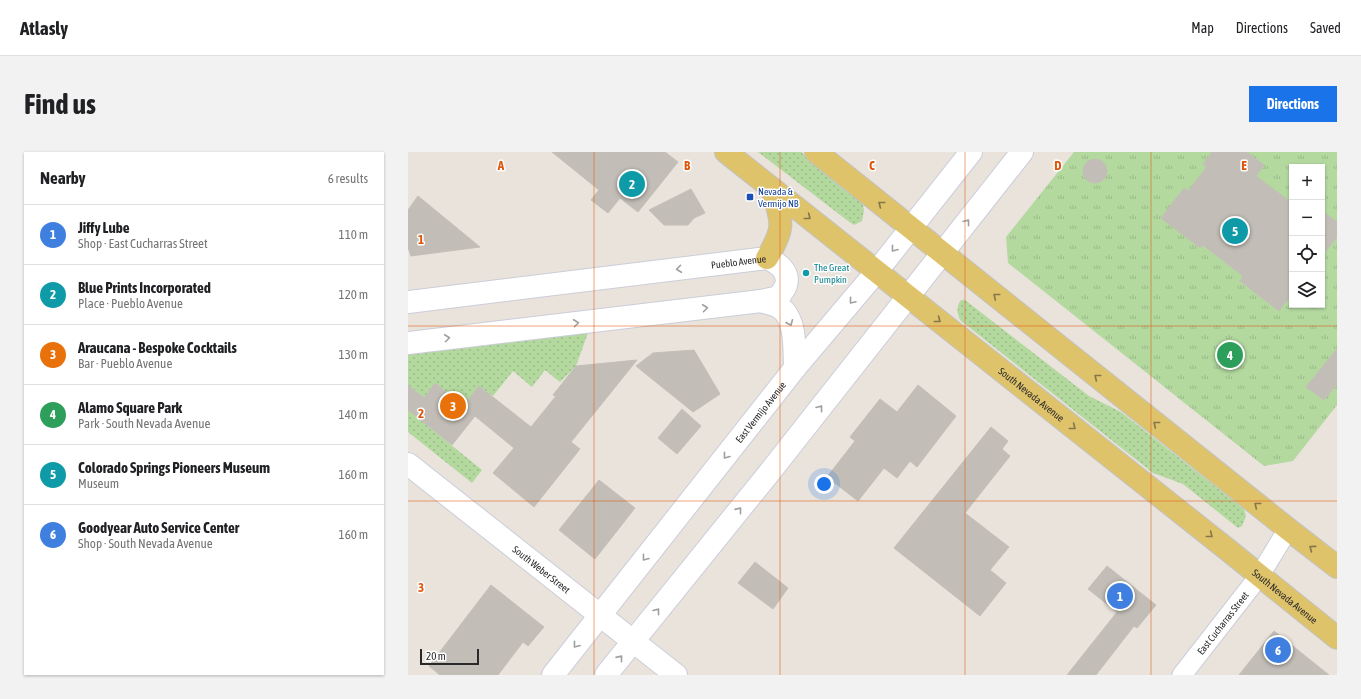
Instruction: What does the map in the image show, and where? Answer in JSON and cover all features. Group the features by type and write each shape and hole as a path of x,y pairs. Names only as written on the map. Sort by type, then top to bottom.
{"main road":[{"name":"South Nevada Avenue","path":"726,152 1260,575 1337,638"},
{"path":"816,152 1288,530 1337,567"},
{"path":"767,258 777,242 781,221 772,189"}],"street":[{"name":"East Vermijo Avenue","path":"553,675 796,368 877,271 971,152"},
{"path":"606,675 773,468 1022,152"},
{"name":"Pueblo Avenue","path":"408,302 767,258 777,262 786,276 786,286 779,297 761,301 408,342"},
{"path":"761,301 779,307 791,321 794,335 796,368"},
{"name":"South Weber Street","path":"408,464 676,675"},
{"name":"East Cucharras Street","path":"1182,675 1260,575 1288,530"}],"green space":[{"path":"758,152 801,152 862,201 864,210 862,221 854,225"},
{"path":"1074,152 1337,152 1337,405 1293,461 1264,466 1008,263 1006,237"},
{"path":"961,300 965,300 1089,396 1121,412 1244,509 1246,516 1242,526 1238,528 1183,484 1153,473 960,320 958,305"},
{"path":"589,330 576,366 560,382 545,370 532,387 513,371 493,396 479,386 463,406 435,383 424,398 412,388 408,392 408,350"},
{"path":"408,410 482,470 472,483 408,432"}],"building":[{"path":"552,152 665,152 678,162 638,212 620,198 608,213 591,200 599,190"},
{"path":"1212,152 1247,152 1264,165 1256,176 1289,201 1289,298 1279,311 1240,281 1243,276 1203,245 1200,248 1161,218 1184,188 1188,191 1207,167 1203,164"},
{"path":"1090,159 1100,159 1107,166 1107,176 1100,183 1090,183 1083,176 1083,166"},
{"path":"691,189 705,213 694,218 688,225 664,225 649,210"},
{"path":"418,196 480,247 411,256 408,247 408,210"},
{"path":"1325,213 1337,222 1337,237 1325,252"},
{"path":"1337,349 1337,384 1324,400 1306,387"},
{"path":"694,350 720,394 693,412 636,366 653,353"},
{"path":"637,360 571,442 580,449 534,507 493,473 514,448 475,416 452,445 408,410 408,385 424,398 435,383 463,406 479,386 531,427 556,396 553,395 576,366"},
{"path":"918,385 956,416 917,467 910,461 897,478 884,468 858,501 827,477 855,441 850,437 880,399 897,412"},
{"path":"682,409 701,426 677,454 658,438"},
{"path":"991,427 1008,441 1002,449 1010,456 965,513 1009,547 990,570 1006,583 980,616 894,548"},
{"path":"599,480 635,508 595,559 559,530"},
{"path":"755,562 788,588 773,609 738,583"},
{"path":"1107,566 1156,605 1137,628 1134,626 1096,675 1067,675 1117,612 1088,589"},
{"path":"491,585 544,627 528,646 523,642 498,675 440,675 429,666"},
{"path":"1274,631 1329,675 1239,675"}],"place":[{"name":"Blue Prints Incorporated","path":"632,184"},
{"name":"Nevada & Vermijo NB","path":"750,197"},
{"name":"Colorado Springs Pioneers Museum","path":"1235,231"},
{"name":"The Great Pumpkin","path":"806,273"},
{"name":"Alamo Square Park","path":"1230,355"},
{"name":"Araucana - Bespoke Cocktails","path":"453,406"},
{"name":"Jiffy Lube","path":"1120,596"},
{"name":"Goodyear Auto Service Center","path":"1278,650"}]}
